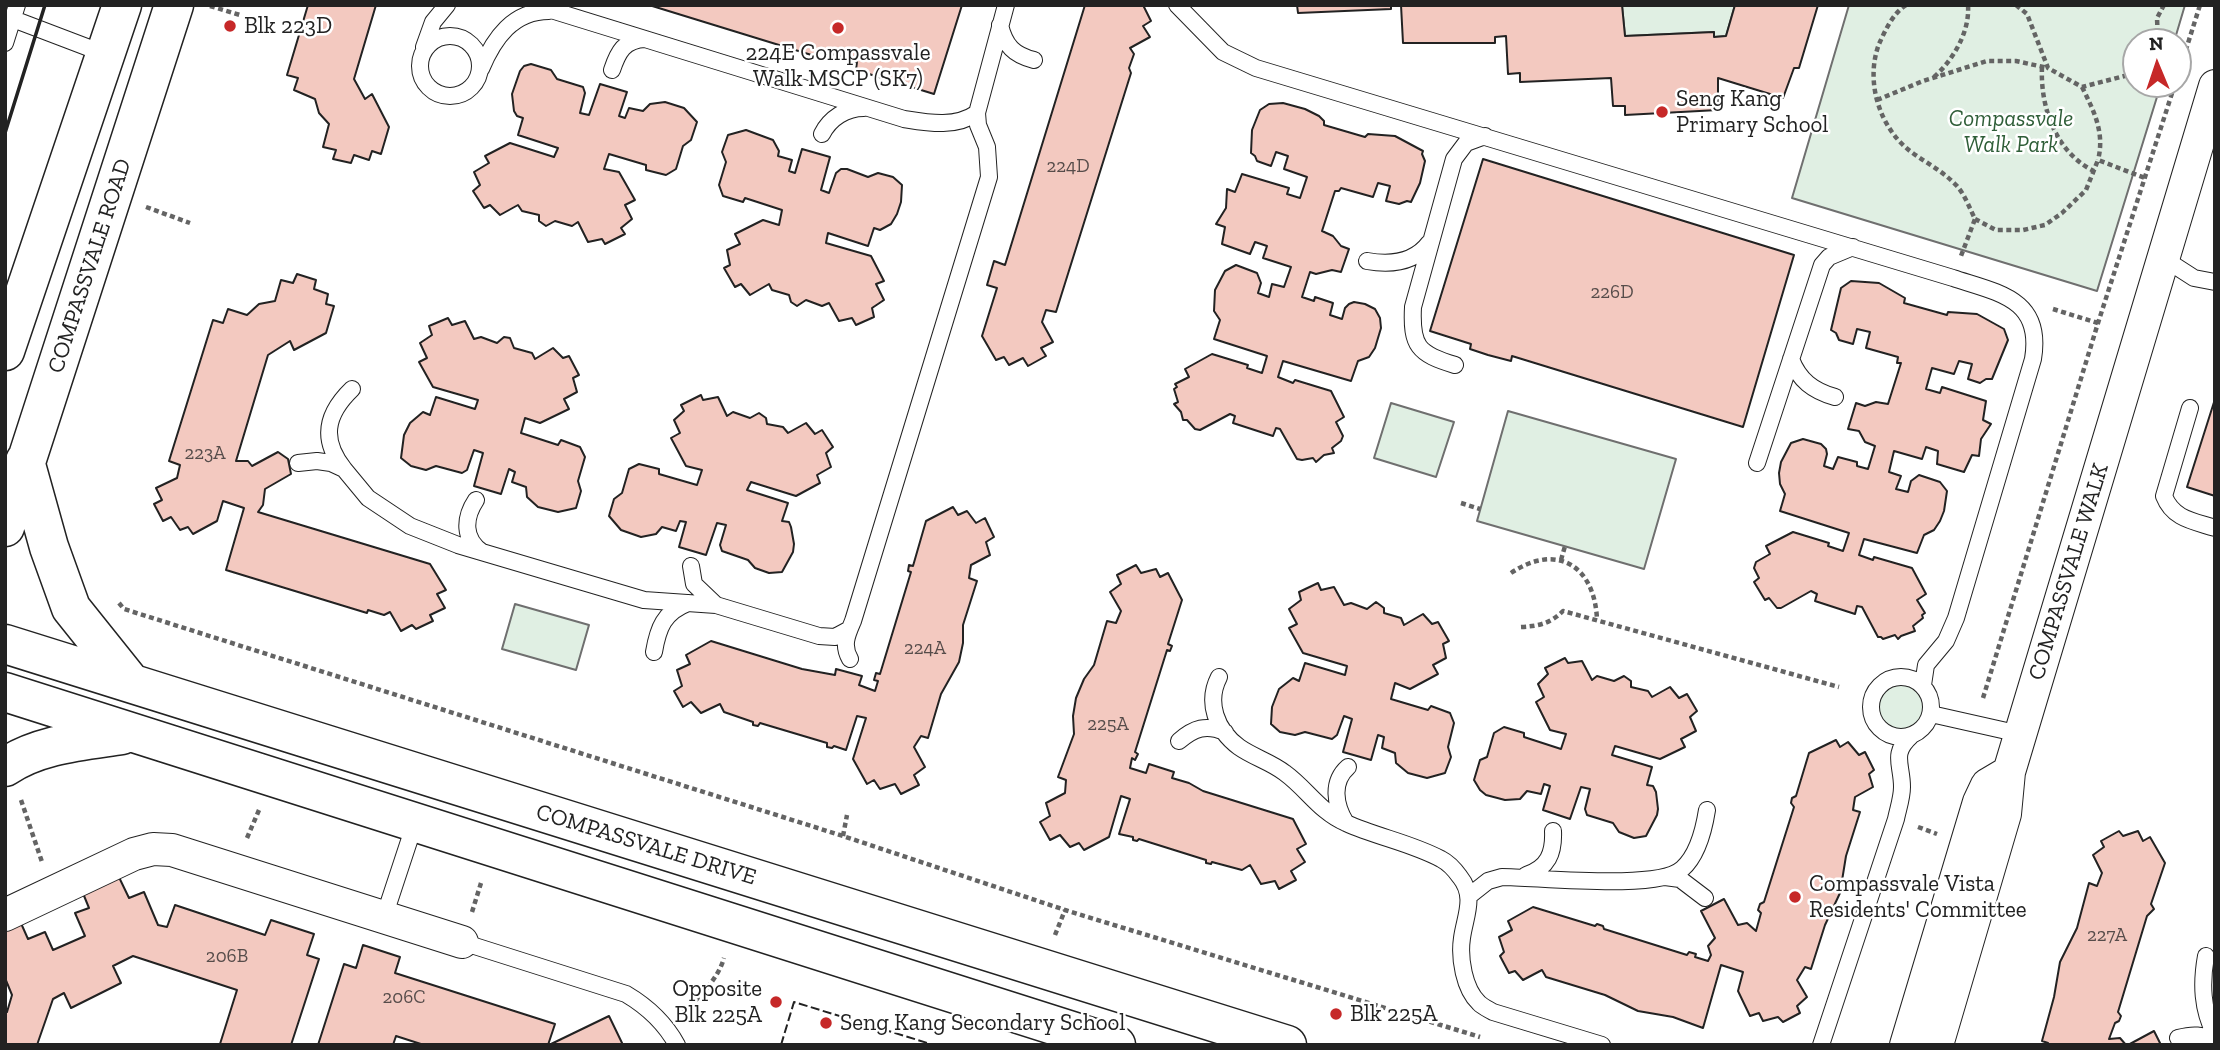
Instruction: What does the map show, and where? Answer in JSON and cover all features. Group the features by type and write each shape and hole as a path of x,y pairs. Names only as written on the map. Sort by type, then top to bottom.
{"street":[{"path":"5,351 122,5"},
{"name":"COMPASSVALE ROAD","path":"5,527 174,5"},
{"name":"COMPASSVALE WALK","path":"1937,1045 2005,814 2009,772 2020,734 2215,86"},
{"path":"25,461 49,547 71,608 131,683"},
{"name":"COMPASSVALE DRIVE","path":"5,644 1287,1045"},
{"name":"COMPASSVALE DRIVE","path":"5,692 1116,1045"},
{"path":"12,781 17,759 46,749 131,733"},
{"path":"1906,1045 1979,802 1987,785 2009,772"},
{"path":"5,915 134,854 153,849 172,850 384,917 466,930"}],"lane":[{"path":"447,5 433,22 421,56 420,75 431,90 451,96 461,94 477,80 498,36 508,26 535,11 555,11"},
{"path":"535,5 904,119 955,123 976,113"},
{"path":"850,659 846,645 848,630 986,189 990,159 976,113 1006,5"},
{"path":"1177,5 1223,52 1256,68 2002,294 2022,309 2032,321 2036,340 2033,359 1960,606 1947,641 1926,665 1922,678 1929,694 1931,714 1927,723 1902,744 1898,752 1902,791 1896,820 1821,1045"},
{"path":"5,43 15,12 107,55"},
{"path":"1000,25 1006,44 1024,57 1034,60"},
{"path":"421,56 425,48 441,37 461,37 476,50 480,70"},
{"path":"612,70 622,48 629,41 647,39"},
{"path":"822,134 826,125 845,112 857,108 874,109"},
{"path":"1455,365 1430,358 1419,348 1413,333 1416,293 1454,159 1466,143 1485,136"},
{"path":"1367,261 1398,262 1411,258 1421,254 1430,241"},
{"path":"1757,463 1822,265 1829,257 1853,247"},
{"path":"2163,258 2194,278 2215,282"},
{"path":"1791,359 1795,371 1806,384 1819,393 1835,397"},
{"path":"352,389 335,410 328,440 333,456 369,498 410,526 482,552 644,600 716,605 819,636 835,637 848,630"},
{"path":"2190,408 2164,496 2169,508 2180,517 2215,528"},
{"path":"298,463 317,461 344,469"},
{"path":"476,500 469,511 466,525 473,546 482,552"},
{"path":"691,566 694,584 716,605"},
{"path":"654,652 661,623 669,614 691,603"},
{"path":"1219,677 1212,690 1212,703 1225,732 1237,745 1285,772 1325,812 1346,823 1444,860 1465,883 1469,896 1461,954 1467,981 1478,1003 1493,1012 1602,1045"},
{"path":"1911,736 1900,737 1884,732 1873,718 1871,702 1879,687 1893,678 1904,677 1923,685"},
{"path":"1931,714 2020,734"},
{"path":"1179,741 1201,727 1214,727 1225,732"},
{"path":"1346,823 1339,812 1336,797 1341,773 1348,767"},
{"path":"1665,877 1682,870 1692,856 1704,829 1707,810"},
{"path":"384,917 415,823"},
{"path":"1517,877 1543,867 1554,845 1553,831"},
{"path":"1469,896 1488,881 1502,877 1612,881 1665,877 1680,879 1705,898"},
{"path":"466,930 639,1002 667,1026 677,1045"},
{"path":"2206,956 2202,977 2203,998 2208,1022 2215,1035"},
{"path":"2178,1038 2193,1034 2215,1042"}],"path":[{"path":"209,5 240,15"},
{"path":"1877,100 1987,61 2016,61 2045,68 2082,87 2099,127 2102,145 2098,160 2086,190 2045,225 2024,230 1996,230 1975,219 1959,188 1933,166 1908,150 1884,123 1877,100 1874,58 1885,32 1900,9 1906,5"},
{"path":"1933,78 1947,65 1965,32 1968,5"},
{"path":"2016,5 2027,15 2045,68 2041,88 2046,108 2066,150 2080,165 2094,171"},
{"path":"2157,28 2157,18 2164,5"},
{"path":"2192,30 2200,5"},
{"path":"2082,87 2122,77"},
{"path":"1975,723 2171,98"},
{"path":"2098,160 2145,178"},
{"path":"116,188 146,208 190,223"},
{"path":"1966,241 1975,219"},
{"path":"1461,503 1480,509"},
{"path":"1561,560 1565,546"},
{"path":"1511,573 1527,563 1543,559 1561,560 1576,567 1591,586 1597,620"},
{"path":"116,600 124,609 844,836 1065,910 1492,1041"},
{"path":"1521,626 1537,626 1553,621 1563,611 1839,687"},
{"path":"12,781 52,892"},
{"path":"844,836 847,815"},
{"path":"242,849 256,817"},
{"path":"466,930 482,880"},
{"path":"696,1001 721,969"}],"green space":[{"path":"1622,5 1735,5 1726,36 1714,37 1714,32 1625,36"},
{"name":"Compassvale Walk Park","path":"1849,5 2185,5 2178,28 2122,28 2122,98 2157,98 2097,291 1792,198"},
{"path":"1391,403 1454,422 1436,477 1374,458"},
{"path":"1508,411 1676,459 1644,569 1477,521"},
{"path":"515,604 589,625 576,670 502,649"},
{"path":"1895,677 1907,677 1926,690 1931,707 1929,719 1918,732 1907,737 1895,737 1876,724 1871,713 1871,701 1884,682"}],"building":[{"path":"308,5 376,5 354,79 365,99 372,94 389,127 381,154 372,151 369,160 354,155 351,163 333,159 336,150 323,147 329,124 319,113 315,99 294,90 298,78 287,75"},
{"name":"224E Compassvale Walk MSCP (SK7)","path":"649,5 962,5 934,94 856,70 857,62 820,50 818,57"},
{"path":"1085,5 1143,5 1151,21 1143,26 1150,37 1130,48 1134,54 1129,68 1131,73 1056,312 1046,310 1042,322 1053,342 1041,348 1046,356 1028,366 1023,358 1009,365 1004,357 996,360 982,336 997,288 987,285 994,261 1005,265"},
{"path":"1297,5 1391,5 1391,9 1298,13"},
{"path":"1401,5 1622,5 1625,36 1714,32 1714,37 1726,36 1735,5 1818,5 1799,68 1794,68 1783,98 1718,78 1718,110 1625,115 1625,106 1613,106 1611,78 1520,82 1520,73 1508,74 1506,36 1495,37 1495,43 1403,43"},
{"path":"531,64 551,70 557,79 583,87 585,93 580,113 589,115 600,84 627,92 619,116 625,118 629,108 643,111 650,104 665,102 684,108 697,122 691,140 683,146 676,169 666,175 646,170 646,165 609,154 604,169 619,172 635,200 625,205 632,219 621,228 625,234 605,244 602,239 588,242 578,222 572,226 555,221 546,226 539,221 539,215 522,211 518,205 500,215 490,205 484,208 473,191 480,185 474,172 489,163 485,156 510,143 554,157 558,148 518,135 523,118 517,116 514,111 512,94 520,71"},
{"path":"1283,103 1319,116 1324,125 1365,137 1368,134 1395,136 1423,151 1425,161 1420,183 1411,202 1399,204 1386,201 1390,186 1378,183 1373,197 1341,188 1335,191 1322,231 1349,249 1341,272 1310,272 1302,297 1314,301 1315,297 1333,303 1330,315 1342,319 1349,304 1365,304 1375,309 1381,328 1375,348 1369,357 1358,361 1351,381 1283,361 1278,377 1331,391 1344,417 1336,422 1343,436 1332,448 1334,453 1324,455 1316,462 1313,458 1297,459 1280,429 1276,428 1273,436 1233,423 1235,416 1230,414 1200,430 1195,429 1187,420 1183,420 1181,412 1174,404 1178,402 1175,384 1189,377 1185,369 1212,354 1248,365 1247,368 1262,373 1267,356 1214,339 1220,320 1214,311 1215,290 1225,271 1236,265 1257,273 1261,283 1258,293 1269,297 1272,284 1284,287 1291,267 1263,258 1267,246 1255,242 1250,254 1222,244 1225,227 1216,224 1226,208 1227,189 1235,192 1242,174 1289,188 1287,194 1300,198 1307,177 1284,169 1288,156 1276,152 1271,166 1257,161 1251,153 1252,130 1260,110 1269,104"},
{"path":"746,130 773,140 779,151 778,156 792,160 789,171 795,173 802,149 830,157 821,190 829,193 836,173 841,169 868,177 878,173 893,177 902,185 897,214 891,224 880,230 874,228 868,246 828,233 826,243 871,256 884,281 876,284 884,300 872,308 874,317 856,325 852,318 839,321 829,303 822,306 806,300 797,306 791,302 789,295 772,290 769,284 750,295 741,284 735,287 724,268 730,265 727,250 740,244 735,234 763,220 779,225 782,210 745,198 743,202 723,196 719,185 726,162 722,152 728,135"},
{"path":"1483,159 1794,255 1743,427 1512,356 1511,361 1488,355 1470,349 1471,344 1430,331"},
{"path":"297,274 316,280 314,289 328,294 326,304 334,306 326,333 294,350 290,341 268,355 236,461 248,461 252,466 278,452 288,459 291,474 265,489 263,505 258,512 430,564 446,590 437,594 445,608 430,615 433,621 416,629 412,625 401,631 390,612 384,615 368,610 367,613 226,570 244,508 223,501 217,521 193,534 188,527 180,530 171,517 163,521 154,504 162,500 156,488 177,478 180,465 169,461 213,320 223,323 228,309 247,315 259,304 275,301 281,280 293,283"},
{"path":"1851,281 1879,283 1905,298 1904,303 1947,315 1948,312 1977,314 2004,329 2008,340 1992,379 1980,383 1968,379 1972,364 1959,361 1954,374 1932,368 1926,389 1940,393 1942,387 1986,401 1983,420 1991,424 1981,439 1979,456 1972,455 1964,472 1937,464 1938,451 1926,447 1922,459 1894,451 1889,472 1901,476 1896,489 1908,492 1911,481 1919,475 1940,482 1947,491 1940,521 1934,530 1924,535 1917,553 1864,539 1859,555 1912,568 1926,594 1917,600 1925,613 1913,626 1915,631 1898,639 1895,635 1883,639 1878,637 1862,607 1857,606 1855,614 1815,601 1817,594 1811,591 1777,608 1769,598 1765,600 1754,582 1759,578 1754,568 1756,562 1770,554 1766,546 1793,532 1829,543 1828,546 1843,551 1849,533 1780,511 1785,494 1779,473 1781,462 1791,443 1803,439 1821,444 1826,449 1824,466 1833,469 1838,457 1857,462 1857,466 1868,469 1875,446 1865,442 1859,431 1848,429 1856,403 1865,406 1876,402 1888,404 1901,363 1897,363 1898,357 1866,348 1870,332 1857,329 1853,344 1839,340 1831,330 1841,288"},
{"path":"448,318 452,325 465,321 474,339 481,337 497,343 504,337 510,338 514,348 532,353 535,359 553,348 563,358 569,356 579,375 573,378 577,392 564,399 569,409 540,423 525,418 521,433 558,445 561,440 580,447 585,457 578,481 581,491 576,508 558,512 538,507 527,497 526,487 512,482 515,472 509,469 501,494 474,486 483,453 474,450 467,470 462,473 436,466 426,470 411,466 401,458 404,435 410,423 423,412 430,415 436,397 475,409 478,400 433,387 419,362 427,358 420,343 432,335 429,326"},
{"path":"701,395 703,400 718,397 727,416 733,412 750,418 759,413 766,418 767,424 783,427 788,433 806,423 815,434 822,430 833,447 826,453 831,467 817,475 820,483 796,496 751,482 747,490 788,503 782,521 789,522 794,544 793,552 782,572 769,573 755,568 748,560 722,551 720,545 726,525 717,523 706,555 679,547 686,522 680,521 676,531 662,527 656,534 641,537 621,530 609,516 614,499 622,493 629,469 639,464 659,469 659,474 697,485 702,470 686,466 671,438 680,433 674,420 684,411 681,405"},
{"path":"2215,399 2215,496 2187,487"},
{"path":"953,507 958,515 967,511 976,523 985,518 994,537 986,542 990,555 971,565 969,578 977,581 963,625 959,662 941,694 928,738 921,736 914,747 925,767 914,775 919,785 901,794 895,784 880,789 874,780 867,784 853,759 866,718 857,716 846,750 827,747 827,743 760,723 758,726 753,725 753,722 724,712 720,704 701,713 691,702 683,707 674,691 682,686 677,670 690,664 686,655 711,641 802,669 835,675 836,669 862,676 859,685 875,691 878,681 874,680 876,673 880,674 911,572 908,571 909,565 913,566 926,521"},
{"path":"1136,565 1141,573 1156,569 1160,577 1168,573 1182,600 1168,644 1172,646 1170,651 1167,650 1135,752 1138,754 1135,760 1132,758 1130,768 1146,773 1149,764 1174,772 1172,778 1203,791 1293,819 1306,844 1297,849 1305,862 1291,871 1296,880 1279,889 1275,881 1261,884 1250,865 1242,870 1212,862 1206,863 1206,860 1119,834 1130,799 1121,796 1109,837 1084,850 1079,843 1070,847 1060,835 1050,840 1040,822 1050,816 1046,803 1065,793 1066,780 1058,777 1074,734 1076,698 1094,665 1107,621 1116,623 1121,611 1110,592 1121,584 1117,575"},
{"path":"1318,583 1321,590 1334,587 1344,605 1351,603 1367,609 1376,602 1384,608 1384,613 1401,618 1404,625 1423,614 1432,624 1438,622 1449,641 1443,644 1446,658 1433,665 1438,674 1410,689 1395,683 1391,699 1428,710 1431,706 1450,713 1454,723 1448,747 1451,757 1445,773 1427,778 1408,773 1396,763 1395,753 1382,748 1384,737 1378,735 1371,760 1343,752 1352,719 1344,716 1337,735 1332,739 1305,732 1295,735 1280,732 1271,724 1272,707 1279,689 1293,678 1299,681 1305,663 1345,675 1347,666 1303,653 1289,628 1297,624 1289,609 1301,600 1299,592"},
{"path":"1565,658 1568,663 1582,661 1592,680 1597,676 1614,681 1624,676 1631,681 1631,687 1648,691 1652,697 1670,687 1679,698 1687,694 1697,711 1690,717 1696,731 1681,739 1685,747 1660,759 1615,746 1612,755 1652,767 1647,785 1653,786 1656,792 1658,809 1646,836 1634,838 1619,832 1613,823 1587,815 1585,809 1590,789 1581,787 1570,819 1543,810 1550,786 1544,784 1541,794 1527,791 1520,799 1505,800 1486,795 1474,780 1480,760 1487,757 1494,733 1504,727 1524,733 1524,737 1561,749 1566,734 1550,730 1536,702 1544,697 1538,684 1548,674 1545,668"},
{"path":"1836,740 1840,747 1848,742 1859,755 1865,752 1874,770 1869,774 1873,787 1855,797 1853,810 1860,812 1846,856 1840,893 1825,925 1811,969 1805,967 1797,980 1807,997 1797,1006 1800,1013 1783,1022 1778,1017 1763,1021 1759,1013 1750,1016 1738,991 1743,972 1721,965 1703,1028 1673,1017 1638,1011 1605,995 1546,977 1542,970 1523,980 1515,971 1509,973 1500,956 1504,952 1499,937 1512,930 1508,921 1533,907 1595,926 1597,924 1604,929 1687,955 1689,952 1696,954 1695,957 1708,961 1711,955 1708,946 1715,938 1701,911 1724,899 1738,925 1747,923 1756,931 1761,913 1758,910 1764,902 1794,807 1792,798 1796,796 1809,753"},
{"path":"2119,831 2123,836 2138,831 2143,841 2150,837 2165,863 2151,904 2154,909 2147,916 2118,1012 2121,1016 2109,1039 2120,1038 2126,1045 2048,1045 2042,1041 2060,962 2077,928 2089,883 2097,886 2102,873 2093,855 2104,847 2101,841"},
{"path":"116,871 129,898 144,892 158,925 167,927 175,905 265,935 271,920 314,934 307,955 319,959 291,1045 220,1044 237,990 133,956 113,966 121,983 71,1008 64,993 53,999 37,1045 5,1045 5,1011 7,1012 12,995 5,978 5,927 20,921 28,939 45,932 53,950 85,936 75,913 89,908 80,886"},
{"path":"363,945 400,957 395,973 555,1024 548,1045 424,1045 396,1036 393,1045 318,1045 344,964 356,968"},
{"path":"609,1016 623,1045 549,1045"},
{"path":"2154,1031 2161,1045 2128,1045"}],"fence":[{"path":"781,1045 794,1002 934,1045"}],"wall":[{"path":"5,133 45,5"}],"place":[{"name":"Blk 223D","path":"230,26"},
{"name":"224E Compassvale Walk MSCP (SK7)","path":"838,28"},
{"name":"Seng Kang Primary School","path":"1662,112"},
{"name":"Compassvale Vista Residents' Committee","path":"1795,897"},
{"name":"Opposite Blk 225A","path":"776,1002"},
{"name":"Blk 225A","path":"1336,1014"},
{"name":"Seng Kang Secondary School","path":"826,1023"}]}
